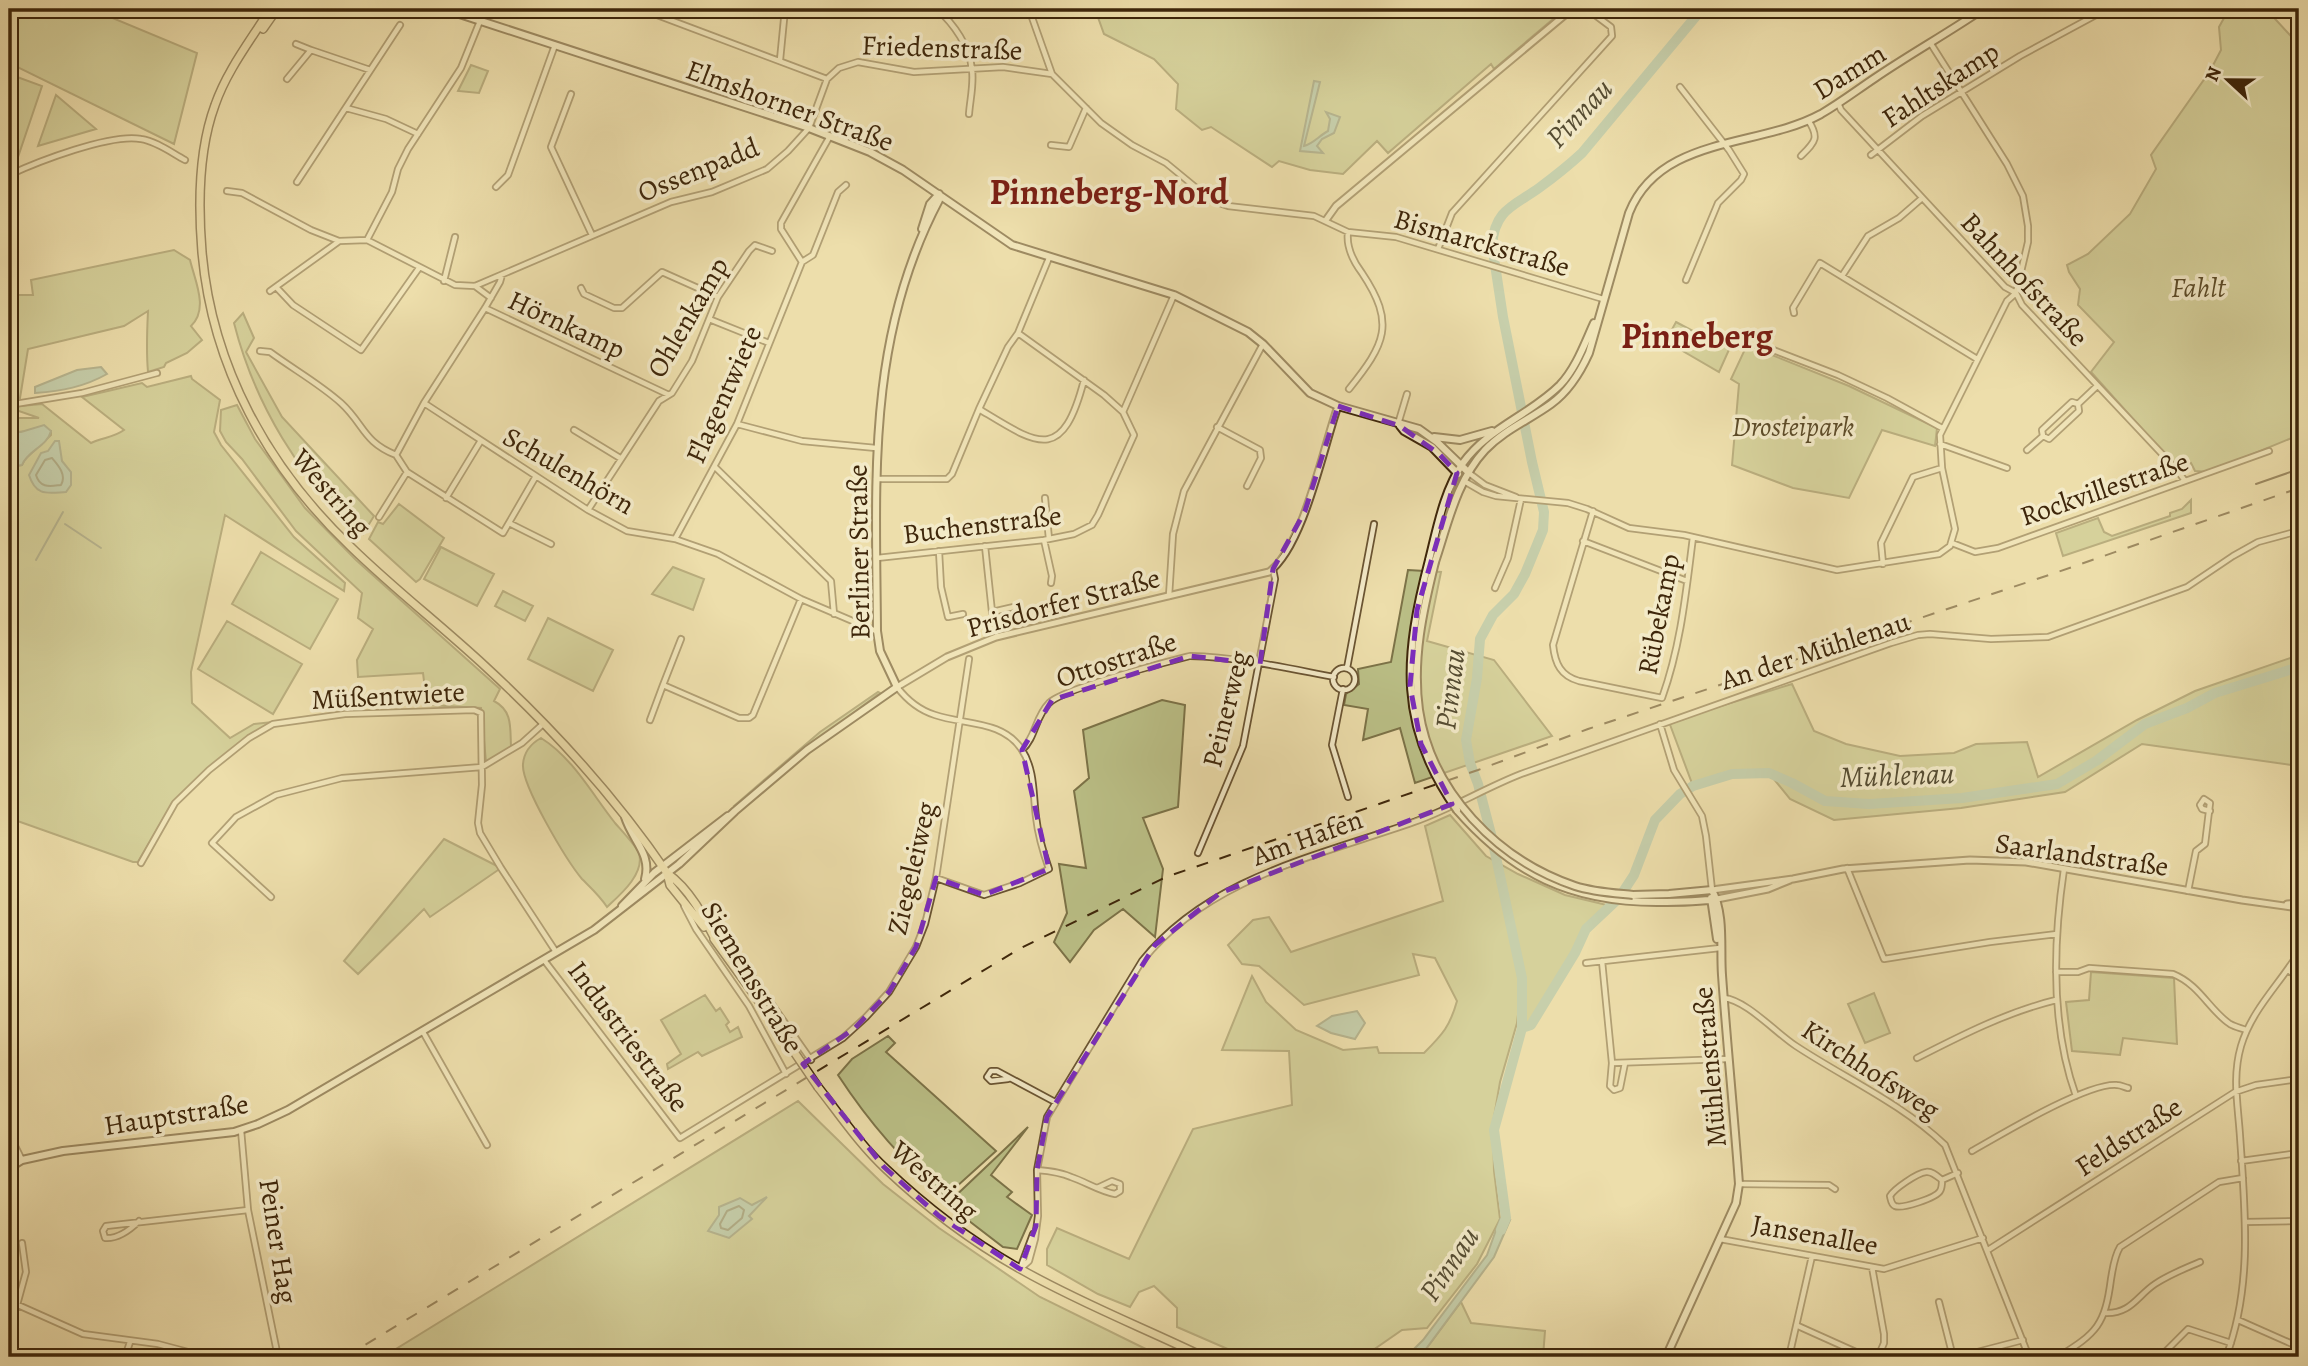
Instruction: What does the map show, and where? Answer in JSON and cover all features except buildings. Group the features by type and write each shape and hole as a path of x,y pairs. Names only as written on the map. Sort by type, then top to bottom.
{"main road":[{"name":"Westring","path":"270,9 232,69 215,103 207,132 201,179 201,238 207,288 222,352 239,395 269,450 318,513 351,548 499,680 543,724 676,880 702,915 716,941"},
{"name":"Westring","path":"252,39 264,28 277,9"},
{"name":"Elmshorner Straße","path":"444,9 809,128 885,159 1012,244 1049,258 1174,295 1248,332 1264,344 1310,393 1338,406 1399,425 1406,424 1430,436 1468,472"},
{"name":"Damm","path":"1808,120 1983,9"},
{"path":"1432,561 1464,480 1486,449 1514,423 1557,399 1574,380 1589,353 1629,213 1644,186 1673,162 1808,120"},
{"name":"Berliner Straße","path":"897,687 880,650 877,631 876,448 879,409 888,349 900,297 920,238 939,200 939,194"},
{"path":"1557,399 1555,392 1574,366 1600,309"},
{"path":"1585,344 1589,353"},
{"path":"1532,412 1558,387"},
{"path":"1514,423 1497,429 1478,445 1461,466 1432,561 1422,620 1417,678 1419,711 1432,755 1451,792 1488,835 1528,865 1577,887 1633,898 1714,899"},
{"name":"Elmshorner Straße","path":"1399,425 1404,431 1432,447 1464,480"},
{"name":"Elmshorner Straße","path":"1430,436 1460,440 1497,429"},
{"name":"Prisdorfer Straße","path":"452,1015 609,919 716,822 735,811 807,750 897,687"},
{"path":"625,817 630,832 646,856 647,871 644,882"},
{"name":"Westring","path":"665,870 670,885 716,941 818,1087 852,1131 894,1176 962,1233 1020,1269 1204,1357"},
{"name":"Prisdorfer Straße","path":"609,919 644,882 665,870"},
{"path":"1633,898 1712,890"},
{"name":"Mühlenstraße","path":"1666,1357 1736,1203 1739,1184 1720,947 1712,890"},
{"name":"Hauptstraße","path":"9,1168 22,1160 63,1151 242,1130 288,1110 452,1015"}],"street":[{"path":"641,9 827,79"},
{"path":"780,60 785,9"},
{"path":"937,9 957,30 966,47 972,70 969,114"},
{"path":"1029,9 1052,74"},
{"path":"1326,220 1336,206 1572,9"},
{"path":"1438,249 1452,213 1612,36 1611,27 1587,9"},
{"name":"Fahltskamp","path":"1871,155 1918,118 2107,9"},
{"path":"368,240 391,192 398,169 461,68 480,21"},
{"path":"297,182 400,26"},
{"path":"296,44 370,70"},
{"path":"1931,44 2007,164 2023,196 2028,226 2028,242 2016,293 2007,301 1942,428 1942,468 1955,526 1952,543"},
{"path":"496,187 508,175 555,45"},
{"path":"288,79 311,50"},
{"name":"Friedenstraße","path":"809,128 827,79 839,68 858,62 914,72 1003,66 1052,74 1101,123 1132,145 1166,163 1212,200 1228,206 1293,212 1326,220 1348,232"},
{"path":"1680,87 1685,90 1742,170 1743,177 1718,203 1686,279"},
{"path":"571,94 551,147 592,236"},
{"name":"Bahnhofstraße","path":"1838,103 1877,151 2009,291 2016,293 2022,305 2185,481"},
{"path":"1051,145 1069,146 1086,107"},
{"path":"346,108 386,120 418,135"},
{"name":"Damm","path":"1801,156 1816,137 1816,132 1808,120"},
{"name":"Ossenpadd","path":"475,286 671,202 712,192 767,169 809,128"},
{"path":"802,262 781,229 781,223 830,136"},
{"path":"9,175 57,156 121,138 146,140 185,160"},
{"name":"Flagentwiete","path":"675,539 737,424 802,262 813,255 838,192 846,185"},
{"path":"227,191 242,193 339,242 368,240 444,281 465,287 475,286 491,298"},
{"path":"1842,275 1868,236 1899,218 1922,199"},
{"path":"1348,232 1349,249 1377,299 1384,328 1378,346 1349,389"},
{"name":"Bismarckstraße","path":"1348,232 1387,235 1603,299"},
{"path":"444,281 455,237"},
{"path":"270,291 339,242"},
{"name":"Ohlenkamp","path":"588,510 659,401 672,393 692,361 718,297 755,245 772,251"},
{"path":"876,479 947,478 952,474 1008,347 1018,333 1049,258"},
{"path":"1794,313 1793,307 1820,263 1977,359"},
{"path":"277,288 293,305 361,350 419,268"},
{"path":"581,288 584,294 614,308 622,308 662,272 718,297"},
{"path":"396,455 424,403 485,308 502,275"},
{"path":"1018,333 1084,380 1123,412 1174,295"},
{"name":"Hörnkamp","path":"485,308 668,395"},
{"path":"709,319 769,344"},
{"path":"1742,338 1838,375 1942,428"},
{"path":"1169,596 1173,534 1184,491 1264,344"},
{"path":"260,351 270,352 343,404 370,440 380,449 396,455 407,472 503,533 536,476"},
{"path":"9,405 82,393 158,373"},
{"path":"979,409 1024,436 1046,440 1056,437 1066,426 1084,380"},
{"path":"2078,404 2097,386"},
{"path":"1399,425 1407,394"},
{"path":"2043,436 2042,430 2072,402 2078,404"},
{"name":"Schulenhörn","path":"424,403 480,442 626,531 675,539 719,554 801,599 877,631"},
{"path":"2043,436 2049,439 2079,411 2078,404"},
{"path":"1273,569 1283,559 1305,511 1338,406"},
{"name":"Buchenstraße","path":"877,558 1046,539 1085,530 1098,515 1135,435 1123,412"},
{"path":"737,424 802,441 876,448"},
{"path":"1217,427 1259,450 1261,458 1247,486"},
{"path":"574,430 620,458"},
{"path":"2027,450 2043,436"},
{"path":"446,498 480,442"},
{"path":"1940,444 2007,468"},
{"name":"Rockvillestraße","path":"1952,543 1971,551 1990,550 2269,451"},
{"path":"715,467 831,581 834,614"},
{"path":"1883,564 1881,543 1913,477 1942,468"},
{"path":"379,517 407,472"},
{"name":"Elmshorner Straße","path":"1468,472 1485,485 1521,499"},
{"name":"Elmshorner Straße","path":"1464,480 1483,492 1496,496 1577,505 1629,528 1693,537 1837,570 1939,554 1952,543"},
{"path":"1045,498 1051,583"},
{"path":"1495,588 1508,558 1521,499"},
{"path":"1593,511 1583,541 1687,582"},
{"path":"509,523 551,544"},
{"path":"1347,668 1374,524"},
{"name":"An der Mühlenau","path":"1660,724 1918,635 1991,639 2048,637 2187,587 2258,542 2291,533 2299,534"},
{"name":"Rübekamp","path":"1583,541 1553,645 1556,664 1570,679 1662,698 1678,645 1693,537"},
{"path":"985,546 992,612 1018,606"},
{"path":"939,551 941,587 948,617 962,614"},
{"name":"Prisdorfer Straße","path":"897,687 947,657 996,637 1265,574 1273,569"},
{"name":"Peinerweg","path":"1198,853 1243,747 1275,579 1273,569"},
{"path":"663,685 739,718 749,718 753,715 801,599"},
{"path":"650,720 681,639"},
{"name":"Ottostraße","path":"1022,750 1030,743 1046,706 1065,692 1190,656 1208,656 1334,677"},
{"name":"Ziegeleiweg","path":"680,1138 811,1060 855,1028 889,992 916,947 931,901 969,659"},
{"path":"1343,690 1335,684 1334,677 1337,671 1347,668"},
{"path":"1343,690 1350,688 1355,680 1354,674 1347,668"},
{"name":"Berliner Straße","path":"897,687 905,698 923,710 998,730 1022,750"},
{"path":"1343,690 1332,746 1348,797"},
{"name":"Müßentwiete","path":"141,863 175,803 209,770 249,738 273,724 345,714 474,710 481,713 482,785 478,813 481,833 556,952"},
{"path":"271,897 212,843 236,817 276,795 342,778 482,766 522,743 543,724"},
{"name":"Mühlenstraße","path":"1660,724 1674,770 1704,825 1712,890"},
{"name":"Am Hafen","path":"1020,1269 1031,1256 1036,1226 1037,1170 1047,1117 1142,961 1155,944 1188,915 1220,893 1270,871 1415,821 1486,787 1660,724"},
{"path":"936,878 984,895 1020,883 1049,869 1036,819 1031,771 1022,750"},
{"path":"2188,891 2196,851 2205,844 2210,811"},
{"name":"Saarlandstraße","path":"1712,890 1793,879 1847,868 1970,860 2026,862 2188,891 2299,905"},
{"path":"1847,868 1884,959 2057,934"},
{"path":"2064,869 2057,934 2056,1000 2065,1056 2076,1096"},
{"name":"Saarlandstraße","path":"1714,899 1768,889 1793,879"},
{"name":"Siemensstraße","path":"684,901 688,916 731,977 786,1074"},
{"name":"Siemensstraße","path":"702,915 717,926 811,1060"},
{"path":"1586,963 1720,947"},
{"path":"2226,1357 2238,1320 2244,1284 2243,1178 2235,1092 2238,1058 2246,1030 2299,952"},
{"name":"Industriestraße","path":"544,960 680,1138"},
{"path":"1602,961 1612,1063 1610,1086 1614,1090 1620,1088 1625,1063"},
{"path":"2056,972 2078,972 2089,968 2173,974 2185,980 2205,997 2231,1024 2246,1030"},
{"path":"2288,970 2299,978"},
{"name":"Kirchhofsweg","path":"1724,998 1738,1003 1793,1044 1900,1108 1945,1145 2029,1357"},
{"path":"1917,1058 1983,1026 2031,1006 2056,1000"},
{"path":"423,1032 487,1144"},
{"path":"1612,1063 1729,1059"},
{"path":"1008,1079 1055,1102"},
{"name":"Feldstraße","path":"1988,1250 2235,1092 2256,1085 2299,1079"},
{"path":"1972,1151 2076,1096 2116,1084 2128,1088"},
{"name":"Peiner Hag","path":"242,1130 248,1210 278,1357"},
{"path":"9,1134 22,1160"},
{"path":"2241,1161 2299,1153"},
{"path":"1037,1170 1059,1173 1097,1188 1115,1194 1120,1191 1120,1184 1112,1181 1097,1188"},
{"path":"1931,1172 1942,1180 1940,1191 1934,1198 1900,1207 1893,1205 1890,1199 1894,1189 1922,1173 1931,1172"},
{"path":"1942,1180 1958,1173"},
{"path":"2058,1357 2091,1335 2105,1313 2120,1247 2219,1182 2243,1178"},
{"name":"Mühlenstraße","path":"1739,1184 1829,1185 1835,1189"},
{"path":"139,1221 130,1230 105,1238 103,1231 106,1226 139,1221 248,1210"},
{"path":"2245,1222 2299,1221"},
{"name":"Jansenallee","path":"1720,1239 1884,1269 1983,1238"},
{"path":"9,1326 26,1272 22,1243"},
{"path":"1789,1357 1812,1255"},
{"path":"2105,1313 2124,1311 2161,1280 2200,1262"},
{"path":"1872,1267 1884,1334 1884,1343 1878,1357"},
{"path":"9,1301 83,1334 158,1344 207,1357"},
{"path":"1939,1303 1955,1357 2023,1340"},
{"path":"2238,1320 2299,1347"},
{"path":"1798,1326 1867,1357"},
{"path":"2160,1357 2188,1329 2231,1343"},
{"path":"125,1357 130,1342"}],"highlighted area":[{"path":"1338,406 1400,426 1439,454 1457,473 1417,610 1410,686 1421,744 1452,804 1220,893 1155,945 1047,1117 1037,1170 1036,1226 1020,1269 939,1216 884,1167 803,1064 855,1028 889,992 916,947 936,878 984,895 1049,869 1022,750 1052,700 1190,656 1260,664 1273,569 1305,511"}],"green space":[{"path":"11,9 91,9 197,53 174,144 9,63"},
{"path":"1095,9 1565,9 1494,69 1491,64 1388,153 1377,141 1343,174 1310,170 1279,161 1272,167 1211,127 1202,130 1176,109 1178,84 1154,59 1104,34"},
{"name":"Fahlt","path":"2229,9 2266,9 2299,45 2299,435 2209,472 2195,471 2191,463 2177,468 2091,372 2114,342 2078,305 2080,289 2067,265 2088,254 2130,214 2156,169 2151,155 2210,71 2221,50 2219,27"},
{"path":"471,65 488,71 479,93 458,91"},
{"path":"9,74 42,86 18,157 9,161"},
{"path":"56,95 96,129 38,146"},
{"path":"174,250 190,260 200,303 196,319 191,326 202,340 187,353 166,363 164,367 148,372 148,311 124,326 28,349 20,398 9,399 9,295 33,295 31,280"},
{"path":"243,313 254,338 246,352 282,417 374,516 363,534 319,490 282,438 267,411 243,353 234,323"},
{"path":"1676,322 1704,337 1708,335 1732,343 1719,372 1674,346 1672,348 1664,344"},
{"name":"Drosteipark","path":"1747,345 1849,386 1937,428 1935,446 1882,430 1849,498 1793,488 1732,465 1739,384 1731,379"},
{"path":"191,376 220,400 214,432 221,445 294,537 345,583 344,591 225,515 191,672 192,703 230,738 254,724 273,722 248,737 173,802 138,862 133,862 9,818 9,463 22,465 51,435 51,431 9,432 9,418 39,418 19,411 9,414 9,407 42,404 91,443 124,430 82,397 142,383 147,387"},
{"path":"237,405 255,439 305,508 356,560 500,689 494,701 507,715 511,747 486,762 481,708 427,705 423,673 358,677 357,660 373,629 358,618 362,593 296,531 226,442 220,431 221,410"},
{"path":"2191,500 2191,513 2063,556 2056,533 2098,518 2104,532 2112,536 2170,516 2170,513 2182,509"},
{"path":"399,504 444,538 416,582 369,539 378,522 383,524"},
{"path":"441,547 494,574 477,606 424,579"},
{"path":"261,552 338,599 310,649 232,604"},
{"path":"673,567 704,579 693,610 652,594"},
{"path":"1408,570 1441,572 1427,641 1494,660 1552,736 1415,783 1400,728 1363,740 1368,709 1344,705 1346,694 1359,684 1358,669 1391,662"},
{"path":"503,591 533,606 525,621 495,606"},
{"path":"548,618 613,650 593,691 528,659"},
{"path":"227,621 302,664 273,714 198,669"},
{"path":"2299,655 2299,766 2142,744 2065,792 1961,808 1834,820 1790,799 1769,773 1735,776 1693,786 1669,722 1792,684 1814,731 1846,744 1900,756 1954,753 1976,744 2027,742 2038,777 2137,720 2195,691"},
{"path":"880,693 734,806 820,732"},
{"path":"1162,700 1185,705 1178,807 1143,818 1163,869 1155,937 1123,909 1094,930 1070,962 1054,942 1067,913 1059,864 1086,868 1074,791 1089,778 1083,730"},
{"path":"541,738 572,766 639,853 640,861 635,876 607,907 566,856 529,788 523,764 529,748"},
{"path":"1450,815 1486,856 1565,895 1611,906 1586,929 1575,953 1531,1025 1522,1028 1522,983 1517,1023 1500,1082 1493,1123 1494,1171 1500,1219 1477,1264 1427,1328 1402,1330 1363,1357 1246,1357 1177,1327 1177,1308 1154,1286 1139,1292 1130,1307 1098,1294 1047,1265 1047,1249 1057,1228 1129,1259 1193,1129 1292,1105 1289,1051 1222,1050 1252,976 1266,1002 1296,1030 1343,1050 1377,1047 1379,1053 1424,1053 1436,1040 1452,1017 1457,1001 1435,958 1413,954 1419,975 1304,1005 1259,966 1242,964 1228,945 1253,920 1269,917 1291,952 1443,901 1425,826"},
{"path":"444,839 501,868 430,917 424,909 358,974 344,961"},
{"path":"2091,972 2174,978 2177,1044 2123,1038 2120,1055 2072,1051 2066,1002 2089,1000"},
{"path":"1874,993 1890,1033 1865,1043 1848,1004"},
{"path":"705,995 716,1011 720,1008 729,1022 726,1025 730,1032 738,1027 742,1037 702,1056 698,1052 668,1069 667,1064 681,1054 661,1020"},
{"path":"888,1036 895,1043 886,1052 996,1151 945,1197 887,1140 861,1109 838,1075 852,1059"},
{"path":"798,1101 883,1184 939,1228 1040,1297 1162,1357 383,1357"},
{"path":"1028,1127 991,1175 1012,1192 1007,1197 1032,1215 1017,1249 1003,1247 947,1204"},
{"path":"1461,1302 1471,1323 1545,1331 1543,1357 1420,1357"}],"water":[{"path":"1314,81 1320,82 1304,146 1328,131 1330,119 1326,112 1340,117 1334,133 1322,139 1317,146 1323,153 1300,151"},
{"path":"101,367 107,374 90,382 64,390 35,393 35,387 77,370"},
{"path":"44,425 51,431 46,441 28,456 22,465 9,463 9,432 21,432"},
{"path":"55,441 59,441 62,461 71,472 71,485 66,492 43,492 35,487 29,475 41,453 48,451"},
{"path":"1357,1011 1365,1023 1355,1039 1317,1026 1332,1016"},
{"path":"767,1197 749,1216 752,1219 729,1238 708,1231 719,1215 719,1207 740,1198 752,1205"},
{"path":"1500,1219 1510,1220 1494,1257 1420,1357 1406,1357 1423,1340 1487,1255"}],"waterway":[{"name":"Pinnau","path":"1501,1230 1506,1218 1494,1130 1522,1028 1522,978 1491,834 1466,740 1477,678 1480,639 1493,615 1514,594 1525,574 1543,530 1544,512 1503,317 1492,245 1497,223 1507,210 1550,180 1582,153 1702,9"},
{"path":"36,560 63,512"},
{"path":"65,524 101,548"},
{"name":"Mühlenau","path":"1522,1028 1531,1025 1575,953 1586,929 1619,898 1634,875 1655,820 1680,794 1693,786 1732,774 1769,773 1825,801 1869,804 1962,798 2057,784 2096,761 2145,724 2187,708 2215,693 2299,667"}],"tram line":[{"path":"2256,484 2299,469"}],"railway":[{"path":"345,1357 1019,949 1166,877 1478,770 1588,729 2055,573 2299,488"}],"district":[{"name":"Pinneberg-Nord","path":"1109,192"},
{"name":"Pinneberg","path":"1697,336"}]}
